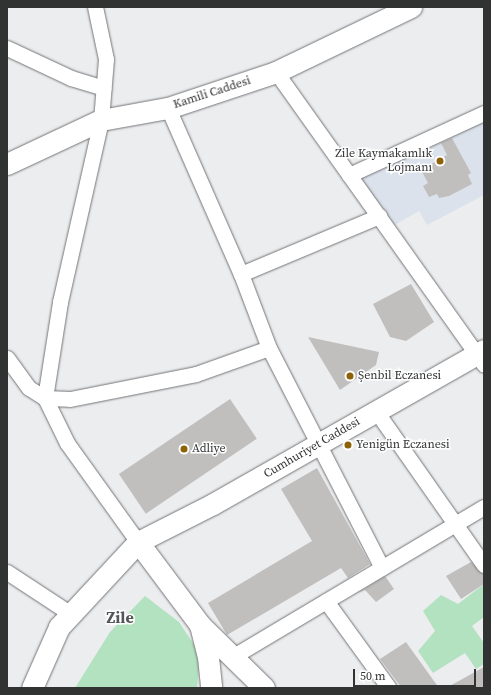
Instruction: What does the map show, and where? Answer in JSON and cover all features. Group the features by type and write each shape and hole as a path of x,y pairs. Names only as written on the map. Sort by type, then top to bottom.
{"main road":[{"name":"Kamili Caddesi","path":"7,164 101,120 168,108 276,72 411,7"},
{"name":"Cumhuriyet Caddesi","path":"138,542 213,504 376,411 481,356"},
{"path":"32,688 59,627 138,542 200,625 264,688"},
{"path":"200,625 208,657 211,688"}],"street":[{"path":"95,7 106,59 101,120 60,302 45,398 67,443 138,542"},
{"path":"7,48 71,78 104,88"},
{"path":"276,72 378,216 481,356"},
{"path":"168,108 241,274 269,348 382,568"},
{"path":"349,175 484,112"},
{"path":"241,274 378,216"},
{"path":"7,358 29,388 45,398 70,399 196,374 269,348"},
{"path":"376,411 454,525 484,565"},
{"path":"232,657 484,507"},
{"path":"7,572 71,614"},
{"path":"326,601 389,688"}],"shaded area":[{"name":"Zile Kaymakamlık Lojmanı","path":"484,119 484,195 427,225 419,211 393,226 358,179"}],"green space":[{"path":"484,584 484,617 472,626 484,643 484,664 476,669 465,653 433,673 418,651 435,631 423,611 441,595 458,604"},
{"path":"145,596 179,622 200,654 197,688 75,688 110,632"}],"building":[{"name":"Zile Kaymakamlık Lojmanı","path":"452,138 471,173 468,175 472,184 449,196 439,198 437,194 429,197 423,186 428,183 421,170 447,155 441,143"},
{"path":"411,284 434,322 406,341 390,337 373,304"},
{"path":"308,337 379,352 376,365 340,390"},
{"name":"Adliye","path":"230,399 257,439 146,514 119,474"},
{"path":"317,468 370,564 348,578 341,568 227,635 208,603 312,541 281,489"},
{"path":"471,562 484,574 484,584 461,599 446,576"},
{"path":"385,576 394,589 376,602 365,590 358,593"},
{"path":"406,642 439,688 402,688 380,659"},
{"path":"484,667 484,688 446,688"}],"place":[{"name":"Zile Kaymakamlık Lojmanı","path":"440,161"},
{"name":"Şenbil Eczanesi","path":"350,376"},
{"name":"Yenigün Eczanesi","path":"348,445"},
{"name":"Adliye","path":"184,449"}],"district":[{"name":"Zile","path":"120,617"}]}
